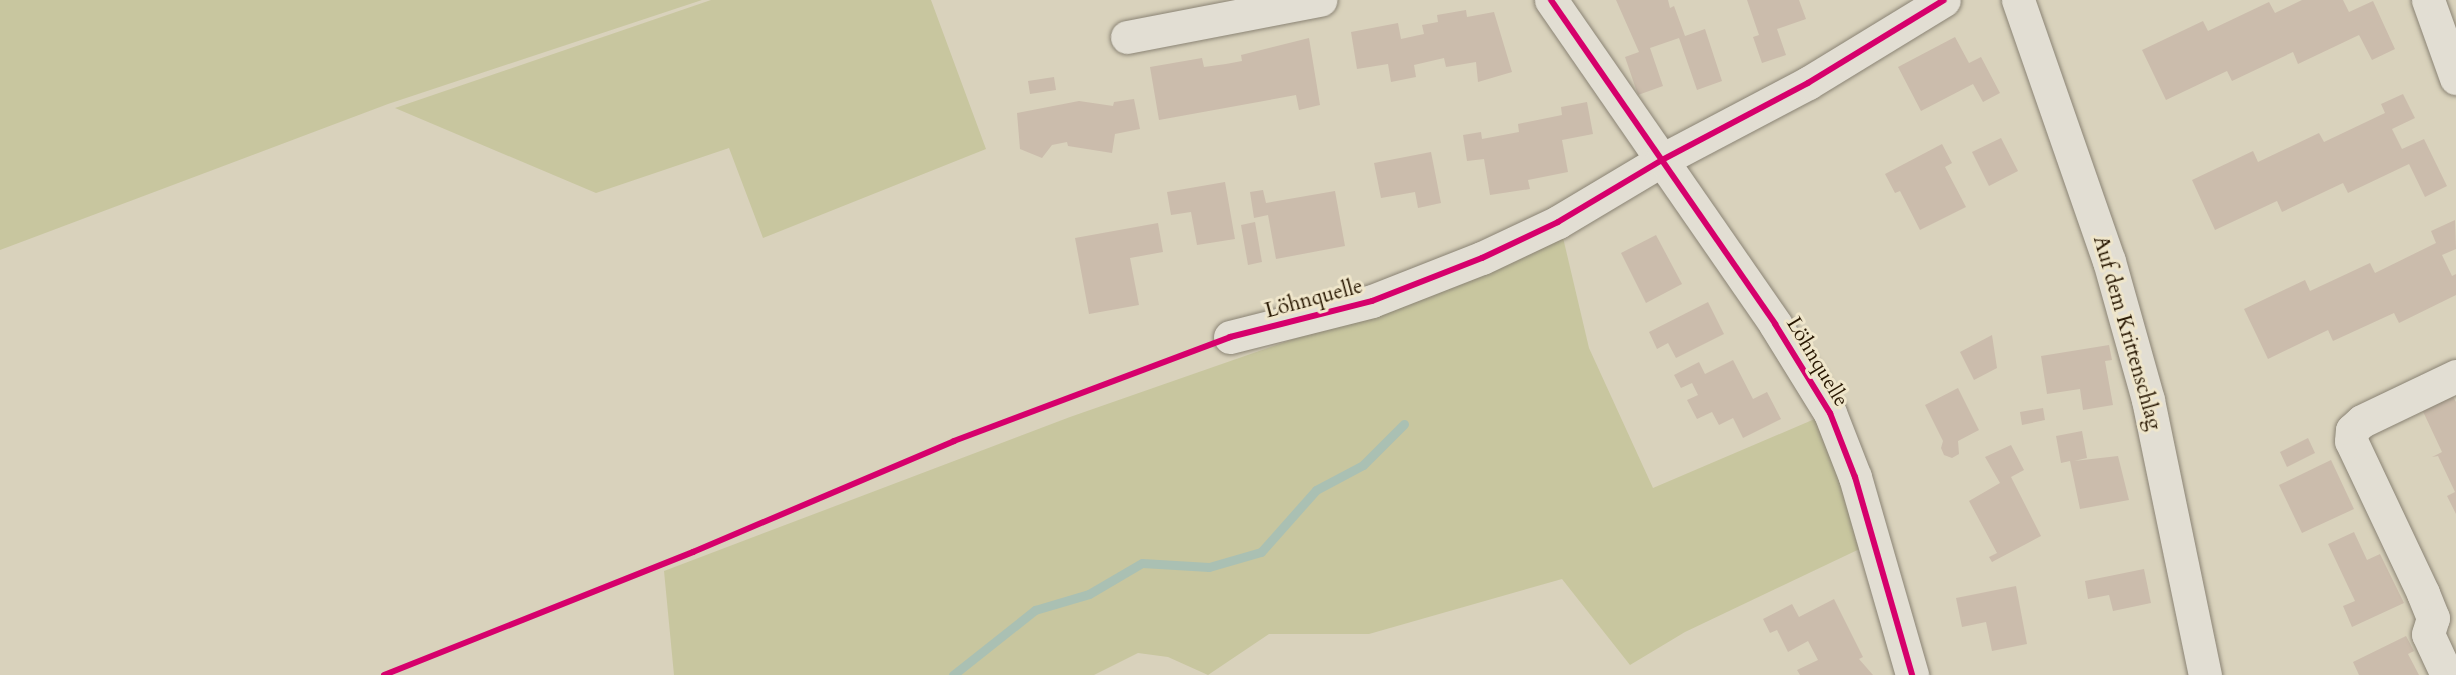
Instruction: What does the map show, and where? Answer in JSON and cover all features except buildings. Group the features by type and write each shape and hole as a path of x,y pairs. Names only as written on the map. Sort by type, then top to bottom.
{"street":[{"path":"1127,37 1320,0"},
{"name":"Löhnquelle","path":"1551,0 1775,324 1830,413 1855,477 1912,675"},
{"name":"Löhnquelle","path":"1230,338 1372,301 1482,258 1558,222 1662,160 1808,83 1944,0"},
{"name":"Auf dem Krittenschlag","path":"2018,0 2109,261 2148,400 2205,675"},
{"path":"2428,0 2456,78"},
{"path":"2447,675 2428,634 2433,618 2423,593 2351,441 2352,430 2362,421 2456,376"}],"shaded area":[{"path":"0,0 702,0 388,104 0,250"},
{"path":"711,0 931,0 986,149 763,238 729,148 596,193 395,108"},
{"path":"1561,229 1589,348 1653,488 1817,418 1868,545 1685,632 1630,665 1562,579 1369,634 1269,634 1208,675 1168,657 1138,653 1094,675 674,675 664,571 1070,417 1371,312"}],"waterway":[{"path":"953,675 1035,610 1089,594 1142,563 1209,567 1261,552 1316,490 1363,465 1404,424"}],"cycle path":[{"path":"1551,0 1775,324 1830,413 1855,477 1912,675"},
{"path":"384,675 693,552 954,441 1230,337 1372,301 1482,258 1558,222 1662,160 1808,83 1944,0"}]}
